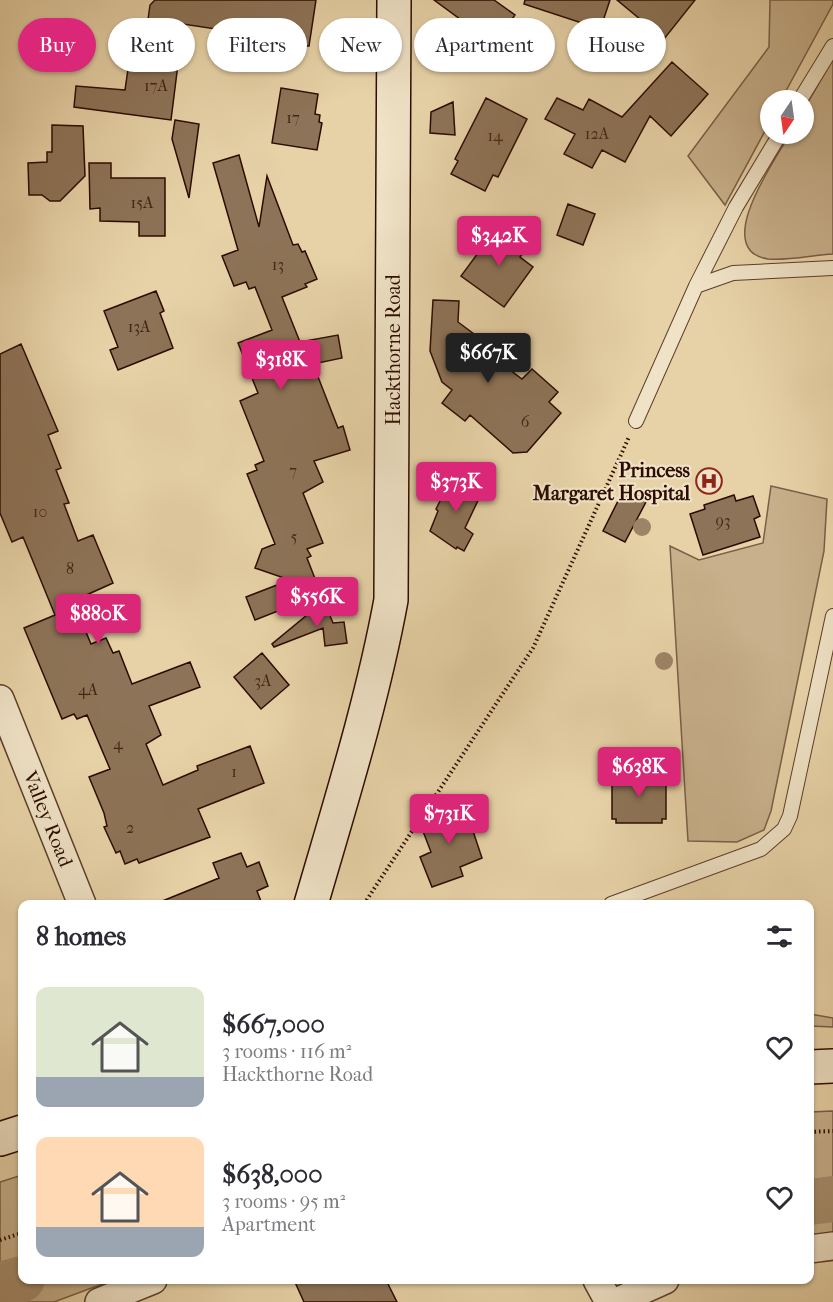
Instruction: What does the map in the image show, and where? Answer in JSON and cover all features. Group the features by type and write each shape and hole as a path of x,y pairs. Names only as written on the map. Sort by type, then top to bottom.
{"street":[{"name":"Hackthorne Road","path":"312,900 383,644 391,600 394,0"},
{"name":"Valley Road","path":"0,699 80,900"},
{"path":"814,1067 833,1066"},
{"path":"0,1139 18,1133"},
{"path":"814,1248 833,1246"},
{"path":"99,1302 143,1284"},
{"path":"599,1284 609,1302"},
{"path":"616,1302 656,1284"}],"lane":[{"path":"806,90 833,46"},
{"path":"636,421 696,286 736,207 774,144"},
{"path":"696,286 733,273 833,268"},
{"path":"622,900 761,849 784,829 790,816 833,616"}],"path":[{"path":"367,900 533,648 636,421"},
{"path":"814,1132 833,1131"},
{"path":"0,1240 18,1234"}],"shaded area":[{"path":"770,0 833,0 833,4 786,90 760,90 760,140 725,205 688,156 769,47"},
{"path":"833,59 833,254 768,259 752,252 745,239 746,222 762,181 784,144 814,144 814,92"},
{"path":"771,486 827,499 824,551 771,811 764,830 737,842 688,841 670,546 699,560 763,543"},
{"path":"814,1015 833,1018 833,1027 814,1026"},
{"path":"833,1111 833,1257 814,1245 814,1112"},
{"path":"18,1176 18,1284 102,1284 54,1302 0,1302 0,1182"}],"building":[{"path":"155,0 316,0 309,46 307,46 307,18 207,18 207,28 195,26 195,18 148,18 150,5"},
{"path":"434,0 494,0 515,15 513,18 459,18"},
{"path":"525,0 610,0 604,18 567,18 524,4"},
{"path":"617,0 695,0 666,36 666,18 639,18"},
{"path":"672,62 708,94 671,136 650,116 625,162 602,150 592,168 564,154 575,134 545,119 557,98 583,110 589,99 622,117 663,72 666,72"},
{"path":"128,72 177,72 171,120 74,107 76,86 125,90"},
{"path":"281,88 318,94 315,114 320,115 319,122 322,123 317,150 272,143"},
{"path":"486,98 527,119 498,177 493,175 485,191 451,174 458,161 455,159"},
{"path":"453,102 455,135 430,133 431,112"},
{"path":"175,120 199,124 189,198 172,139"},
{"path":"52,125 83,126 85,176 60,201 50,201 42,195 29,195 28,163 47,162 47,152 52,152"},
{"path":"239,155 259,227 267,176 293,245 298,244 302,252 305,251 317,279 305,284 307,287 282,297 300,342 338,335 342,358 313,364 338,428 343,426 350,450 314,461 323,482 303,493 323,543 307,549 311,556 307,558 321,594 255,620 246,597 290,580 255,568 262,549 275,544 247,474 257,470 255,465 264,461 240,401 258,393 238,343 272,330 255,287 249,289 246,282 234,286 222,256 238,250 213,163"},
{"path":"89,163 111,163 111,178 165,178 165,236 139,236 139,222 100,221 100,208 90,209"},
{"path":"568,204 595,214 583,245 557,235"},
{"path":"498,226 527,248 520,257 533,267 504,307 461,276"},
{"path":"156,291 164,311 160,313 173,348 118,370 110,350 118,347 104,311"},
{"path":"433,300 459,301 458,322 486,343 482,349 522,379 532,369 558,392 549,402 561,413 527,452 513,453 470,415 465,421 442,403 452,390 442,382 430,351"},
{"path":"21,344 58,431 48,435 61,468 56,470 69,503 64,504 78,541 93,535 113,583 73,601 91,644 106,638 113,653 119,651 132,684 190,662 200,687 149,706 161,735 146,744 163,785 198,770 197,766 250,746 264,783 198,809 210,837 139,863 137,859 125,864 120,851 116,853 104,827 107,826 104,813 89,777 110,769 87,715 77,719 74,714 62,719 24,628 55,615 23,537 12,542 0,513 0,354"},
{"path":"454,473 482,492 465,528 473,534 464,551 457,547 456,549 430,531 438,511 436,509"},
{"path":"624,489 647,500 625,542 603,531"},
{"path":"734,495 736,501 753,496 760,516 754,519 760,537 703,555 690,514 705,509 704,505"},
{"path":"324,601 333,623 344,622 347,643 325,646 323,628 274,647 272,644"},
{"path":"262,653 289,685 261,709 234,677"},
{"path":"612,774 666,775 666,819 662,819 662,823 616,823 616,819 612,819"},
{"path":"464,804 482,858 460,867 463,876 432,887 420,857 431,852 419,821"},
{"path":"241,853 247,867 259,862 268,886 257,891 260,900 165,900 219,878 213,863"},
{"path":"296,1284 388,1284 397,1302 304,1302"}],"waterway":[{"path":"814,1201 833,1199"},
{"path":"0,1285 18,1280"}],"place":[{"name":"Princess Margaret Hospital","path":"709,481"}]}
